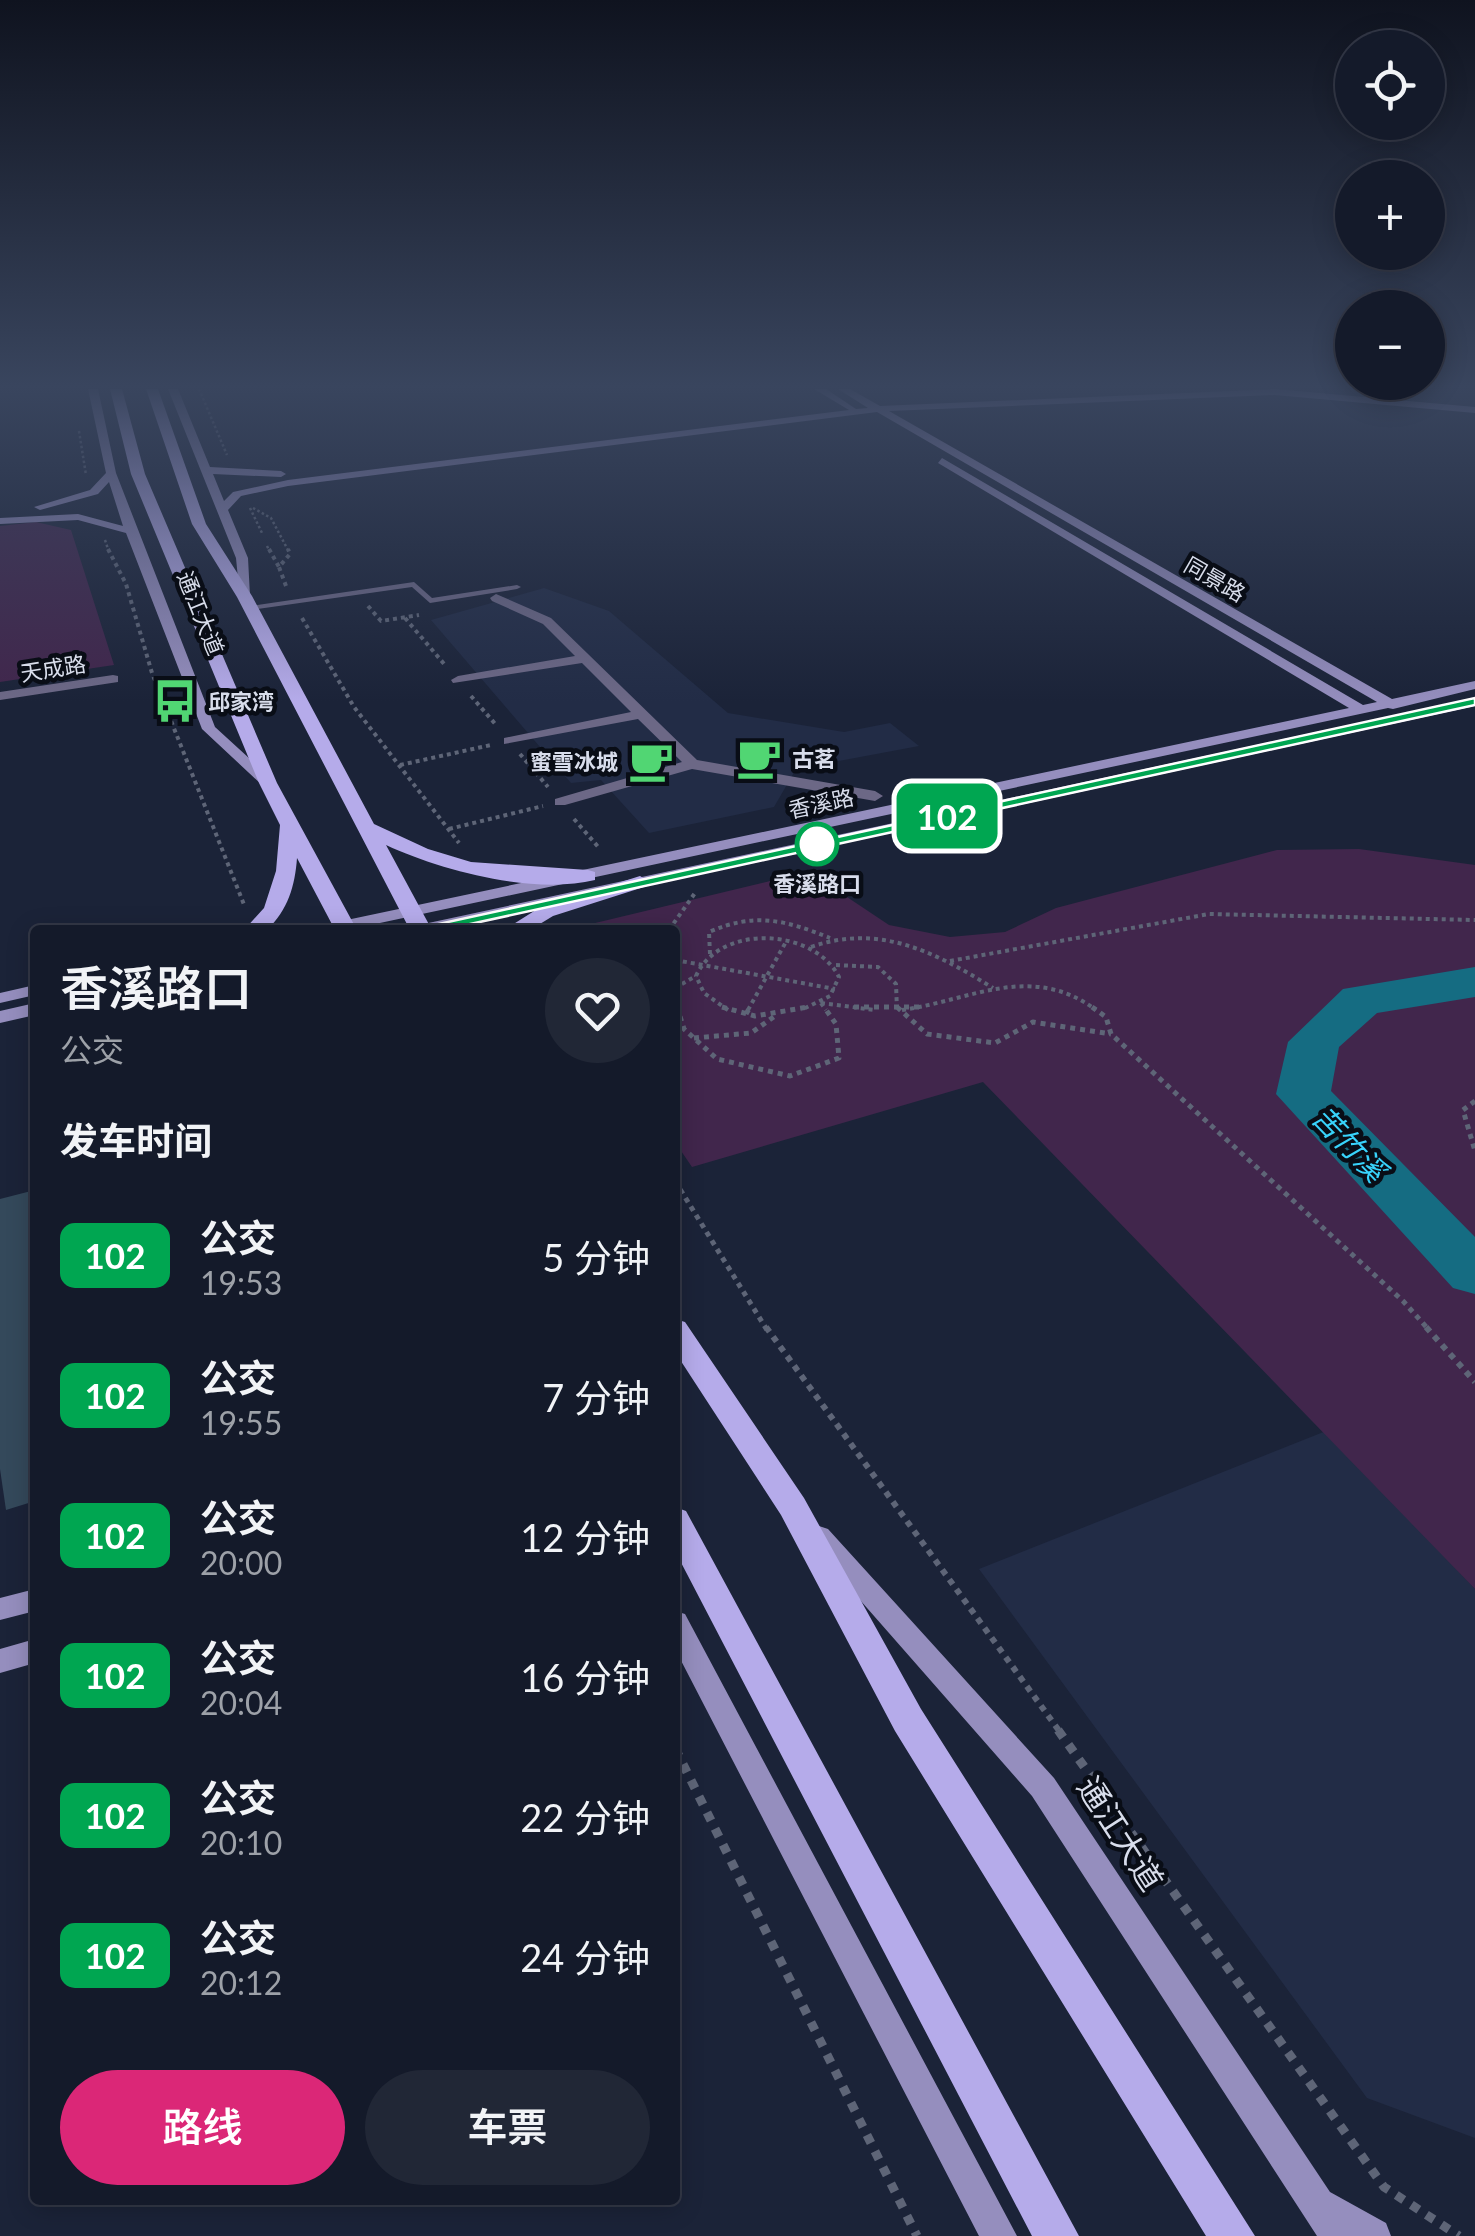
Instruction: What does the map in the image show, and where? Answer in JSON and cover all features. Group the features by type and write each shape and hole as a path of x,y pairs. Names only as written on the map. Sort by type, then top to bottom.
{"main road":[{"name":"通江大道","path":"146,493 268,783 336,925"},
{"name":"通江大道","path":"188,493 216,562 247,602 418,925"},
{"path":"260,925 284,888 289,862 287,819"},
{"path":"362,825 415,854 454,868 494,876 588,876"},
{"path":"523,925 546,912 640,882"},
{"name":"通江大道","path":"680,1336 794,1507 908,1720 1232,2236"},
{"path":"680,1529 1056,2236"}],"street":[{"path":"0,512 79,500 91,493"},
{"name":"通江大道","path":"119,493 210,729 268,783"},
{"name":"通江大道","path":"215,493 242,558 247,602"},
{"path":"222,509 240,493"},
{"path":"1005,493 1382,722"},
{"name":"同景路","path":"1026,493 1412,715"},
{"path":"0,521 53,516 103,521 131,531"},
{"path":"496,598 547,621 692,764"},
{"path":"458,680 584,658"},
{"name":"天成路","path":"0,696 112,679"},
{"name":"香溪路","path":"418,925 588,876 1475,685"},
{"name":"香溪路","path":"418,925 640,882 1475,702"},
{"path":"509,741 641,714"},
{"path":"560,802 692,764 874,796"},
{"path":"0,998 30,991"},
{"path":"0,1017 30,1011"},
{"name":"通江大道","path":"794,1507 1043,1787 1338,2236"},
{"path":"0,1610 30,1601"},
{"path":"680,1632 998,2236"},
{"path":"0,1661 30,1652"},
{"path":"1315,2203 1373,2236"}],"lane":[{"path":"247,602 292,602 414,584 430,601 517,586"}],"path":[{"path":"262,533 249,505 271,518 290,554 279,567"},
{"path":"103,521 103,533 116,572 126,584 152,673 241,902 255,925"},
{"path":"267,546 292,602 354,707 468,854 454,868"},
{"path":"399,765 509,741"},
{"path":"448,829 560,802"},
{"path":"673,925 696,893"},
{"path":"710,954 709,932 739,918 765,914 830,938 890,937 950,961 993,988"},
{"path":"950,961 1209,914 1475,920"},
{"path":"811,947 830,938"},
{"path":"746,1014 787,940"},
{"path":"680,985 696,976 710,954 744,941 787,940 811,947 834,965 838,977 835,989 821,1002"},
{"path":"680,961 835,989"},
{"path":"834,965 878,967 896,984 897,1010 927,1034 995,1043 1033,1022 1111,1034"},
{"path":"696,976 709,1000 746,1014 775,1016"},
{"path":"694,1038 751,1033 775,1016 821,1002 897,1010 980,996 993,988 1039,984 1064,989 1106,1017 1111,1034 1403,1301 1475,1382"},
{"path":"680,1016 684,1029 716,1059 790,1076 839,1058 836,1024 821,1002"},
{"path":"1475,1100 1463,1110 1475,1151"},
{"path":"680,1189 781,1352 964,1597 1384,2188 1459,2236"},
{"path":"680,1758 917,2236"}],"shaded area":[{"path":"36,522 71,530 114,665 0,682 0,526"},
{"path":"544,588 609,611 728,713 844,732 890,723 919,746 796,769 774,807 649,833 601,780 571,783 431,620"},
{"path":"1359,849 1475,865 1475,1589 983,1082 692,1167 680,1149 680,925 587,925 791,876 820,879 889,925 950,937 1005,932 1056,908 1277,850"},
{"path":"1326,1431 1475,1589 1475,2138 1367,2098 979,1569"}],"building":[{"path":"30,1191 30,1503 6,1510 0,1469 0,1199"}],"waterway":[{"name":"苦竹溪","path":"1475,982 1361,1000 1314,1042 1303,1094 1475,1273"}],"bus line":[{"name":"102","path":"443,925 1475,702"}],"place":[{"name":"邱家湾","path":"175,701"},
{"name":"古茗","path":"759,758"},
{"name":"蜜雪冰城","path":"651,761"},
{"name":"香溪路口","path":"817,844"}]}
